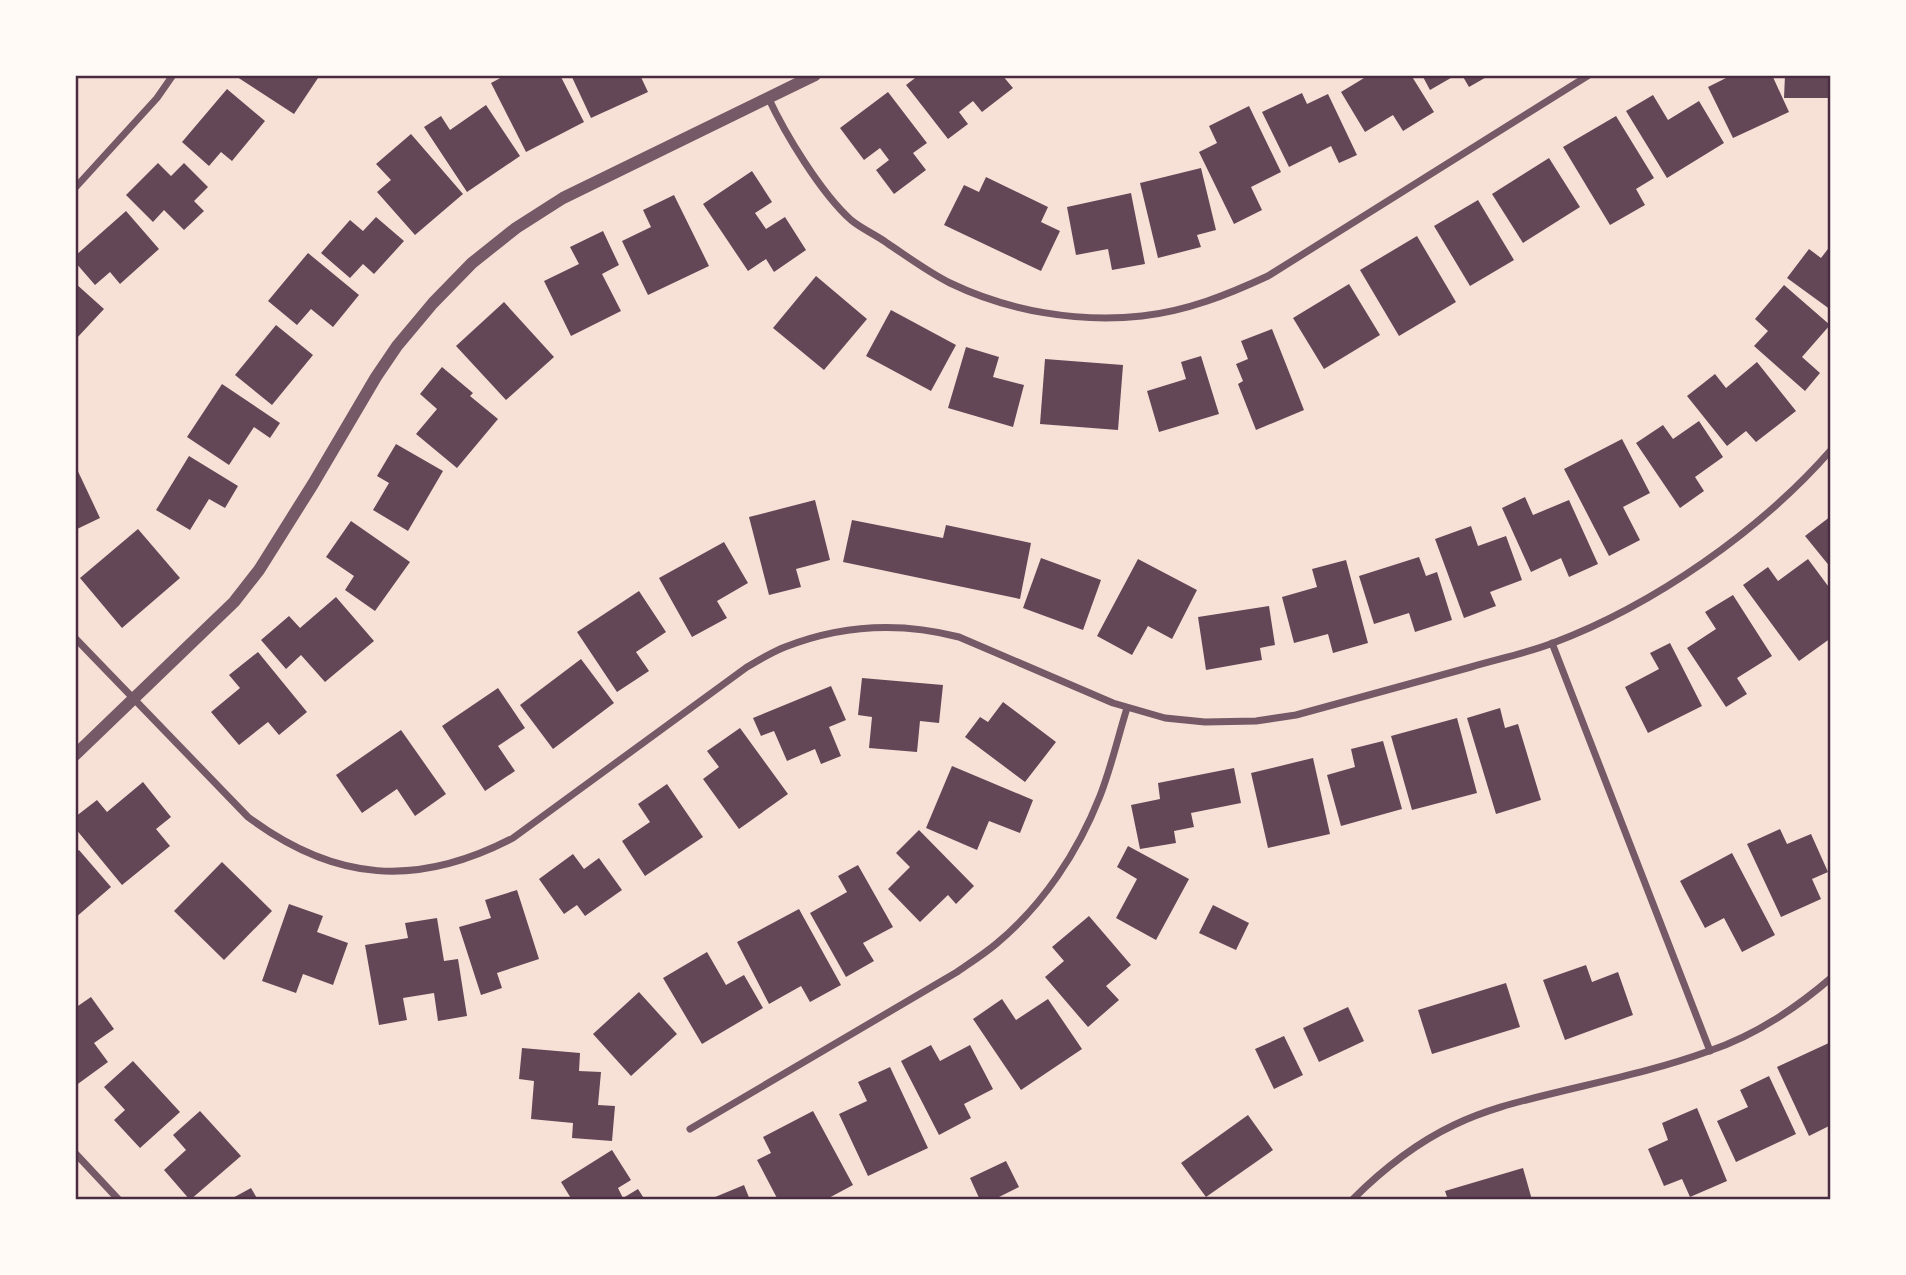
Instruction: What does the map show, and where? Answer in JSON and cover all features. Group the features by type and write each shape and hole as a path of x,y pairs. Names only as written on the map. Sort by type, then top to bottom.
{"street":[{"path":"75,188 157,98 173,75"},
{"path":"75,755 234,602 260,570 397,346 432,303 472,263 516,228 564,198 814,75"},
{"path":"768,97 778,119 804,160 852,221 950,283 996,301 1043,313 1092,318 1141,316 1177,310 1223,296 1268,276 1588,75"},
{"path":"75,638 248,817 273,836 330,862 361,869 393,872 424,870 485,853 513,838 747,667 783,648 823,634 864,628 905,628 959,637 1127,708 1165,718 1205,722 1256,721 1296,715 1552,643 1622,611 1668,586 1722,550 1772,509 1831,450"},
{"path":"1552,643 1710,1051"},
{"path":"690,1129 957,972 996,944 1054,881 1080,840 1100,795 1127,708"},
{"path":"1352,1200 1374,1178 1412,1149 1464,1121 1496,1108 1710,1051 1771,1022 1807,999 1831,978"},
{"path":"75,1153 119,1200"}],"building":[{"path":"234,75 320,75 294,114"},
{"path":"506,75 560,75 584,122 526,152 491,83"},
{"path":"571,75 640,75 648,92 591,118"},
{"path":"919,75 1002,75 1013,88 982,112 973,101 959,112 968,124 948,139 906,85"},
{"path":"1369,75 1411,75 1434,112 1403,131 1393,115 1365,132 1341,92"},
{"path":"1422,75 1456,75 1430,90"},
{"path":"1462,75 1490,75 1469,87"},
{"path":"1725,75 1772,75 1789,112 1733,138 1708,87 1726,78"},
{"path":"1785,75 1831,75 1831,98 1784,98"},
{"path":"227,89 265,121 232,161 221,152 209,166 182,142"},
{"path":"888,92 927,143 913,153 926,170 894,194 876,170 889,160 880,148 864,160 840,128"},
{"path":"1302,93 1307,104 1328,94 1357,155 1339,163 1331,146 1289,167 1262,112"},
{"path":"1653,95 1668,120 1699,101 1724,143 1667,178 1626,111"},
{"path":"486,105 520,156 467,192 424,127 441,116 450,130"},
{"path":"1249,106 1281,172 1251,187 1262,210 1234,224 1199,152 1217,143 1209,126"},
{"path":"1616,116 1654,178 1636,189 1645,205 1610,225 1563,147"},
{"path":"411,134 463,194 415,235 377,192 391,180 376,164"},
{"path":"1549,158 1580,207 1523,243 1492,194"},
{"path":"158,163 171,176 184,163 208,187 194,201 204,211 184,230 164,210 153,222 126,195"},
{"path":"1201,168 1216,230 1197,235 1201,247 1158,258 1140,183"},
{"path":"752,171 772,202 755,213 766,229 785,217 806,250 774,272 766,259 748,271 703,204"},
{"path":"986,177 1048,207 1041,222 1060,231 1041,271 944,225 964,185 979,192"},
{"path":"1131,193 1145,264 1112,270 1108,249 1076,255 1067,207"},
{"path":"674,195 709,266 648,295 622,241 651,227 643,210"},
{"path":"1478,200 1514,260 1470,286 1434,226"},
{"path":"126,211 159,249 120,284 110,272 95,285 75,262 75,256"},
{"path":"376,217 404,241 374,274 363,264 350,278 321,253 350,220 363,231"},
{"path":"603,231 619,265 602,274 621,311 571,336 544,281 579,264 570,247"},
{"path":"1417,236 1456,302 1399,336 1360,270"},
{"path":"1831,245 1831,310 1787,278 1809,249 1821,258"},
{"path":"308,253 359,295 333,327 311,309 297,325 268,301"},
{"path":"816,276 867,319 824,370 773,328"},
{"path":"75,283 104,309 75,340"},
{"path":"1349,284 1380,335 1324,369 1293,318"},
{"path":"1784,285 1830,325 1802,357 1820,373 1805,391 1754,346 1768,331 1755,319"},
{"path":"504,302 554,357 506,400 456,346"},
{"path":"891,310 956,345 931,391 866,356"},
{"path":"276,325 313,355 272,405 235,375"},
{"path":"1272,329 1304,410 1256,430 1238,384 1243,381 1236,364 1248,359 1241,341"},
{"path":"966,347 999,357 993,377 1024,385 1013,427 948,408"},
{"path":"1201,356 1219,414 1159,432 1147,391 1186,379 1181,362"},
{"path":"1045,359 1123,365 1118,430 1040,424"},
{"path":"1757,362 1796,411 1756,442 1746,431 1727,446 1687,396 1715,374 1726,388"},
{"path":"442,367 473,393 470,396 498,419 457,468 416,434 437,409 420,394"},
{"path":"222,384 280,423 270,438 254,427 229,465 187,437"},
{"path":"1699,421 1723,457 1695,477 1704,491 1680,508 1636,443 1663,425 1673,439"},
{"path":"1622,439 1650,493 1623,507 1640,540 1609,556 1564,469"},
{"path":"396,444 443,471 408,531 373,510 389,483 377,476"},
{"path":"189,456 238,486 225,508 209,499 190,530 156,510"},
{"path":"75,465 100,518 75,530"},
{"path":"1525,497 1533,515 1569,500 1598,564 1569,577 1561,558 1531,572 1502,508"},
{"path":"815,500 830,560 796,569 801,587 769,595 749,517"},
{"path":"1831,516 1831,568 1805,536"},
{"path":"852,520 943,538 946,525 1031,543 1020,599 843,562"},
{"path":"351,521 410,562 375,611 345,590 354,576 326,557"},
{"path":"1471,526 1478,546 1506,536 1522,580 1490,592 1496,606 1464,618 1435,539"},
{"path":"138,529 180,578 122,628 80,578"},
{"path":"724,542 748,583 717,601 727,618 692,637 659,578"},
{"path":"1419,557 1426,576 1437,572 1452,620 1415,632 1409,613 1374,624 1359,576"},
{"path":"1041,558 1101,580 1083,630 1023,608"},
{"path":"1138,559 1197,590 1172,639 1148,626 1132,655 1097,636"},
{"path":"1808,559 1831,590 1831,638 1799,661 1743,585 1768,567 1778,581"},
{"path":"1346,560 1368,643 1333,653 1328,634 1294,643 1282,597 1317,587 1312,569"},
{"path":"639,591 666,632 636,652 649,671 617,692 577,632"},
{"path":"1733,595 1772,656 1737,678 1747,694 1726,707 1687,648 1716,629 1705,612"},
{"path":"336,597 374,641 325,682 301,655 286,669 261,640 289,616 300,628"},
{"path":"1269,606 1275,645 1260,648 1262,660 1206,670 1198,617"},
{"path":"1670,643 1702,706 1648,733 1625,687 1659,669 1650,653"},
{"path":"258,652 307,712 279,735 268,722 239,745 211,712 240,688 229,675"},
{"path":"581,659 614,703 553,749 520,705"},
{"path":"862,678 943,685 939,723 920,721 917,752 869,748 872,717 858,715"},
{"path":"831,686 846,720 829,727 841,756 821,764 815,749 787,761 774,731 761,736 753,718"},
{"path":"498,688 525,728 498,746 515,771 485,791 442,726"},
{"path":"1003,702 1056,742 1025,782 965,737 980,717 988,722"},
{"path":"1500,708 1505,728 1518,724 1541,800 1496,814 1467,718"},
{"path":"1457,718 1477,793 1412,810 1391,736"},
{"path":"740,728 788,794 739,829 703,779 719,767 707,751"},
{"path":"401,730 446,794 415,816 397,789 362,813 336,775"},
{"path":"1383,741 1402,809 1341,826 1327,775 1355,767 1351,749"},
{"path":"1313,758 1330,834 1268,848 1251,773"},
{"path":"952,766 1033,800 1020,833 989,821 977,850 926,828"},
{"path":"1234,768 1241,803 1191,813 1194,827 1174,831 1176,843 1140,849 1131,805 1160,799 1158,783"},
{"path":"143,782 171,817 156,829 170,846 122,885 75,828 75,817 97,800 107,812"},
{"path":"667,784 703,837 645,876 622,841 650,822 638,804"},
{"path":"1780,829 1787,844 1811,834 1828,872 1812,879 1821,899 1781,917 1747,844"},
{"path":"919,830 974,886 956,904 948,895 920,922 888,889 910,867 896,853"},
{"path":"1128,846 1189,879 1156,940 1116,918 1137,879 1117,867"},
{"path":"79,850 111,887 75,918 75,853"},
{"path":"1732,853 1775,935 1742,952 1724,918 1705,928 1680,881"},
{"path":"573,854 584,869 599,858 622,890 585,916 577,905 564,914 539,879"},
{"path":"222,862 272,911 224,960 174,911"},
{"path":"858,865 893,927 863,943 874,961 846,977 810,913 847,892 838,876"},
{"path":"517,890 539,959 497,973 502,988 481,995 459,927 491,918 485,900"},
{"path":"289,904 323,916 317,932 348,943 333,985 303,974 296,993 262,981"},
{"path":"1213,905 1249,923 1236,950 1199,933"},
{"path":"799,909 841,985 810,1002 801,986 769,1004 737,942"},
{"path":"1089,916 1131,965 1106,986 1119,1000 1088,1027 1045,977 1064,961 1052,947"},
{"path":"437,918 444,961 458,959 467,1016 438,1021 434,993 403,998 407,1020 379,1025 365,945 408,938 405,923"},
{"path":"707,952 726,985 744,975 763,1008 702,1044 663,978"},
{"path":"1586,965 1592,982 1618,972 1633,1015 1565,1040 1543,980"},
{"path":"1506,983 1520,1027 1432,1054 1418,1010"},
{"path":"639,992 677,1034 631,1076 593,1034"},
{"path":"91,997 114,1029 94,1043 108,1062 75,1086 75,1008"},
{"path":"1002,999 1016,1020 1048,999 1082,1049 1021,1090 973,1019"},
{"path":"1348,1007 1364,1041 1319,1062 1303,1028"},
{"path":"1284,1036 1303,1075 1274,1089 1255,1049"},
{"path":"1831,1042 1831,1125 1809,1136 1777,1067"},
{"path":"931,1045 940,1061 970,1045 993,1089 964,1104 971,1118 939,1135 901,1061"},
{"path":"522,1048 580,1053 579,1071 601,1072 598,1105 615,1106 612,1141 572,1138 573,1123 531,1119 534,1081 519,1079"},
{"path":"133,1061 180,1112 140,1148 114,1120 125,1110 104,1087"},
{"path":"890,1067 928,1148 868,1176 839,1114 867,1101 858,1082"},
{"path":"1769,1076 1796,1134 1736,1162 1717,1121 1748,1107 1740,1090"},
{"path":"1697,1108 1727,1181 1690,1197 1682,1179 1664,1186 1648,1149 1668,1140 1662,1123"},
{"path":"200,1111 241,1156 190,1200 164,1170 186,1150 173,1135"},
{"path":"813,1111 853,1185 825,1200 778,1200 757,1160 771,1153 763,1137"},
{"path":"1248,1115 1273,1150 1206,1197 1181,1163"},
{"path":"612,1150 631,1180 618,1188 623,1198 638,1189 645,1200 572,1200 561,1182"},
{"path":"1006,1161 1019,1187 993,1200 980,1200 970,1178"},
{"path":"1523,1168 1532,1200 1448,1200 1445,1191"},
{"path":"744,1185 750,1200 708,1200"},
{"path":"251,1188 258,1200 229,1200"}]}
